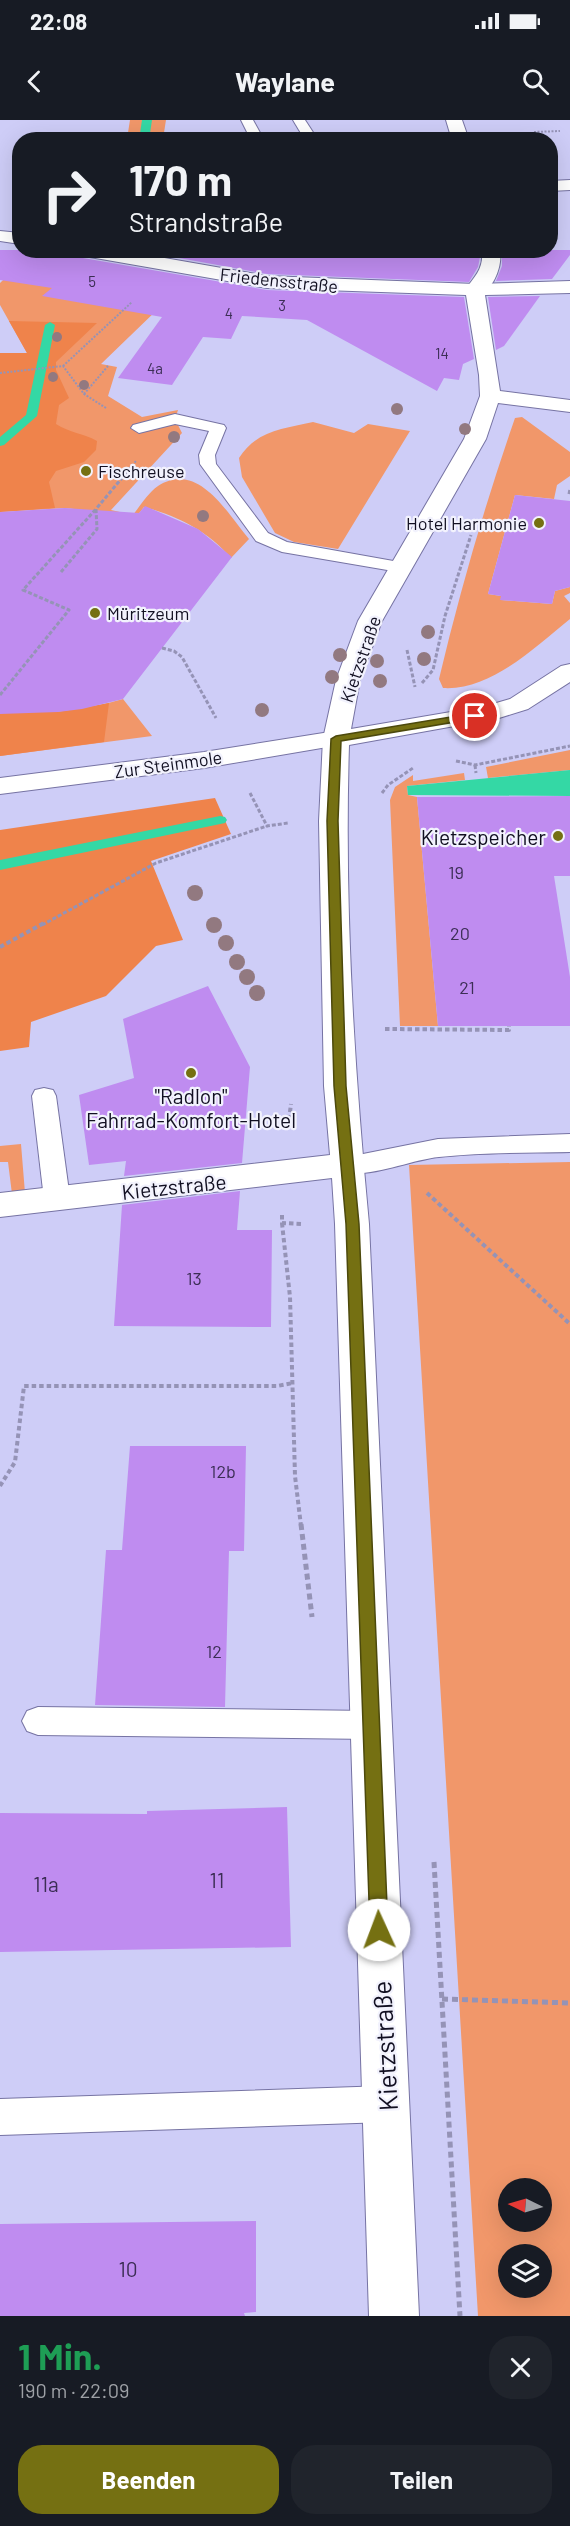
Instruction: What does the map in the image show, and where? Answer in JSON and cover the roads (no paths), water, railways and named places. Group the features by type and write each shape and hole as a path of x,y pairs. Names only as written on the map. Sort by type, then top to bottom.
{"street":[{"name":"Friedensstraße","path":"130,258 267,282 475,290 570,287"},
{"path":"475,290 488,277 493,258"},
{"name":"Kietzstraße","path":"394,2316 352,1224 340,1086 333,821 336,739 348,680 366,631 399,567 475,438 490,396 489,375 475,290"},
{"path":"490,396 570,406"},
{"name":"Zur Steinmole","path":"0,786 232,756 489,713 519,704 570,671"},
{"name":"Kietzstraße","path":"0,1205 347,1165"}],"lane":[{"path":"139,429 175,419 218,428 207,455 208,464 262,537 282,547 399,567"},
{"path":"44,1096 57,1199"},
{"path":"347,1165 389,1159 438,1148 570,1143"},
{"path":"38,1721 371,1725"},
{"path":"0,2117 386,2104"}],"waterway":[{"path":"145,132 147,120"},
{"path":"0,443 31,416 50,325"},
{"path":"0,865 220,820"}],"place":[{"name":"Fischreuse","path":"86,471"},
{"name":"Hotel Harmonie","path":"539,523"},
{"name":"Müritzeum","path":"95,613"},
{"name":"Kietzspeicher","path":"558,836"},
{"name":"\"Radlon\" Fahrrad-Komfort-Hotel","path":"191,1073"}]}
